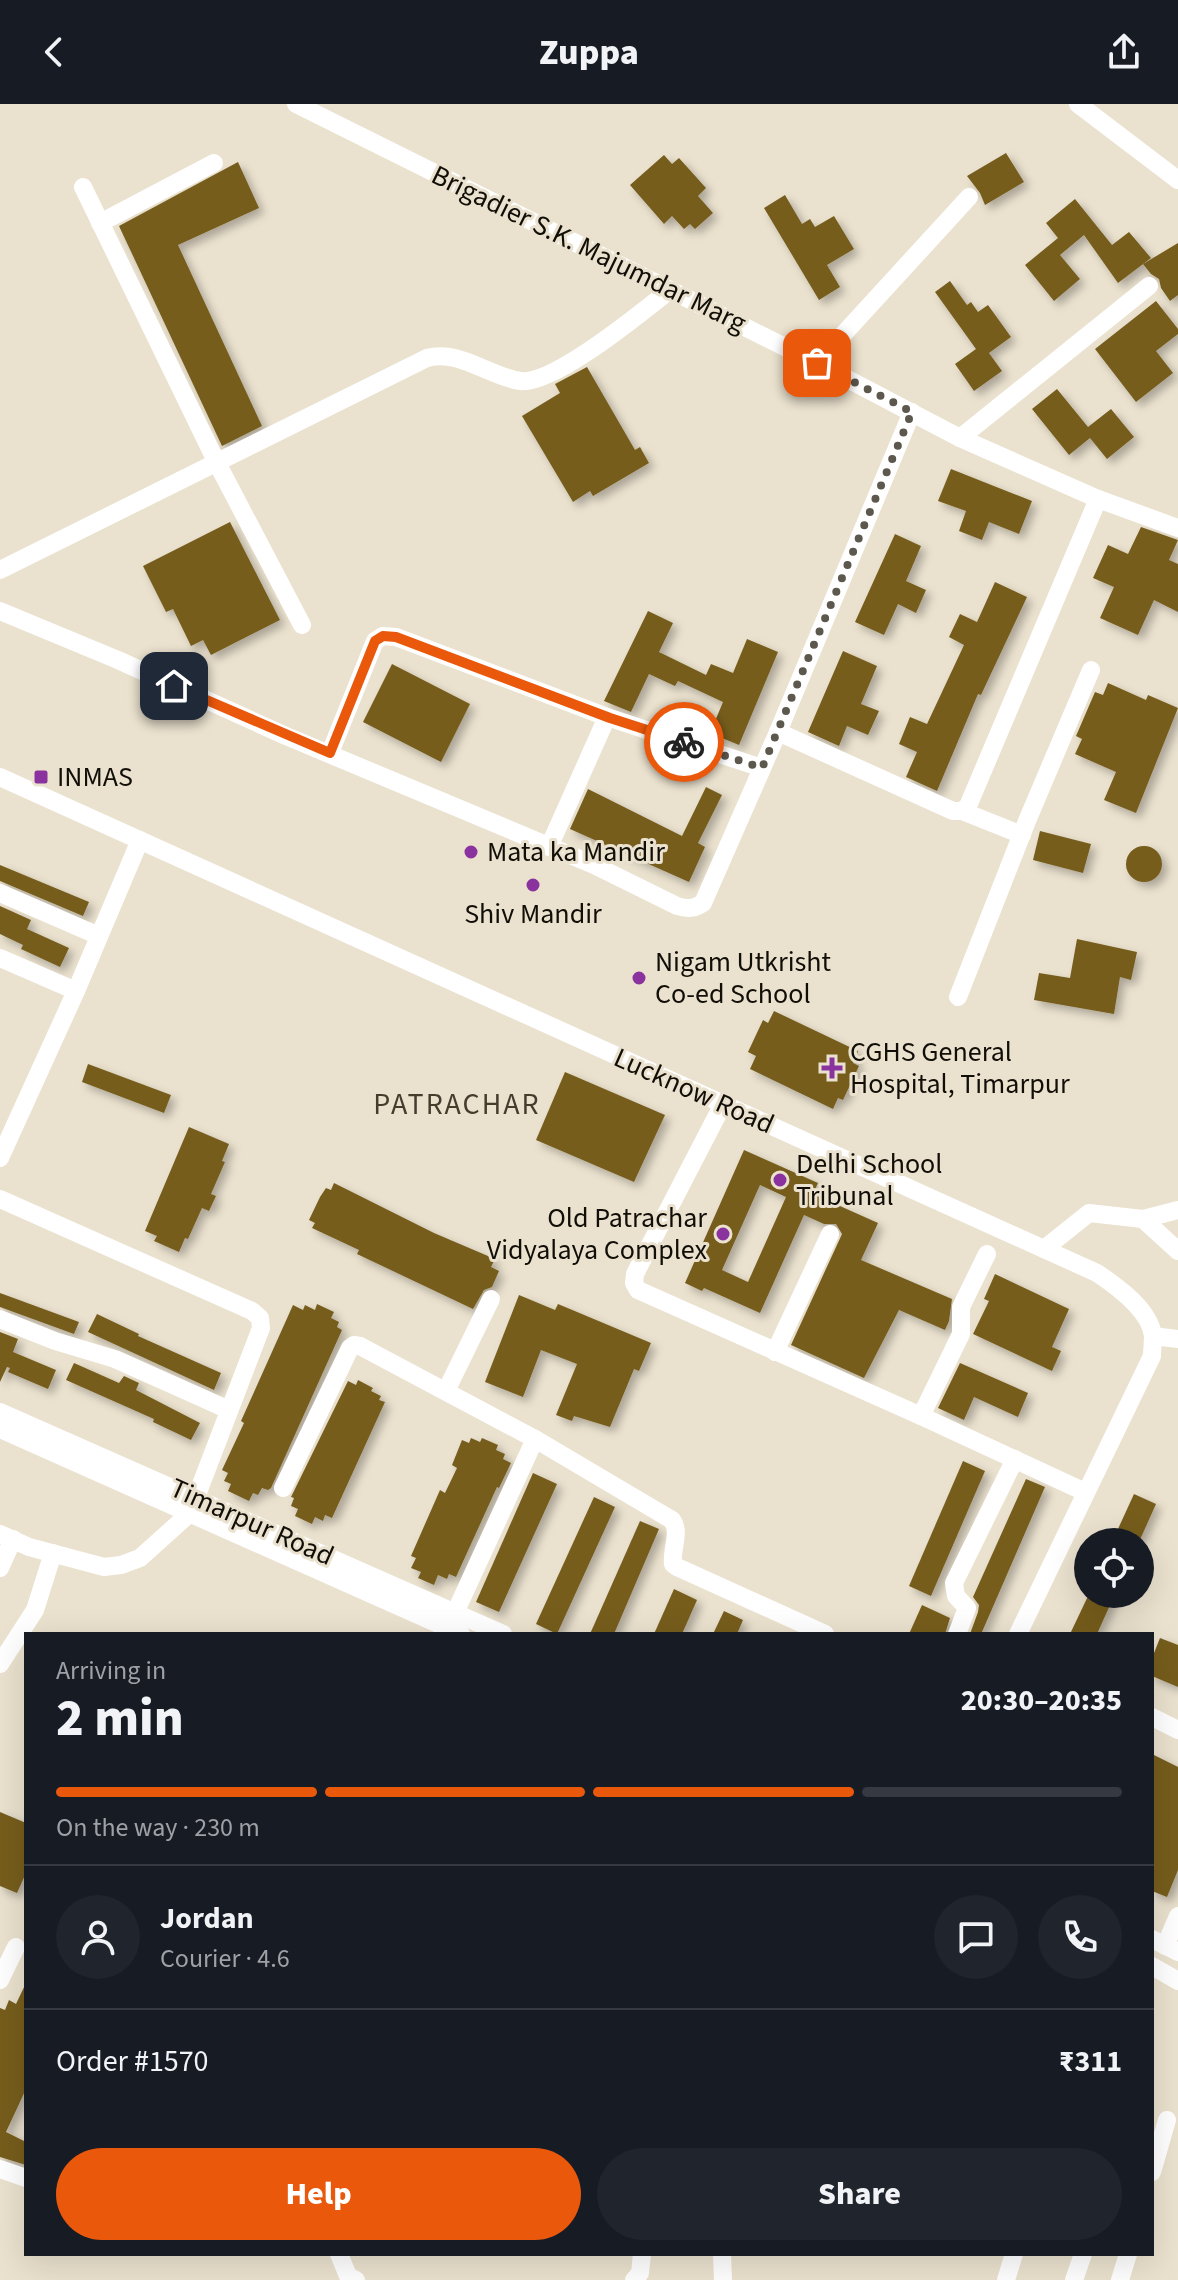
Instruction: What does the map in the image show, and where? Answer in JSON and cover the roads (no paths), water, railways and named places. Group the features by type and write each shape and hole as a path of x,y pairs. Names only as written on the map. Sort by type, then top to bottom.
{"street":[{"name":"Brigadier S.K. Majumdar Marg","path":"296,104 817,363 960,438 1098,499 1178,528"},
{"path":"1078,104 1178,180"},
{"path":"100,223 214,163"},
{"path":"83,187 216,461 302,625"},
{"path":"817,363 969,197"},
{"path":"960,438 1149,286"},
{"path":"0,570 427,358 446,355 518,381 531,380 580,358 670,290"},
{"path":"0,611 594,865 677,906 696,908 703,903 778,732 912,412"},
{"path":"962,811 968,806 1098,499"},
{"path":"330,753 375,641 383,636 396,637 607,717 762,768"},
{"path":"958,997 1091,670"},
{"path":"549,847 607,717"},
{"path":"778,732 953,811 962,811 1022,835"},
{"name":"Lucknow Road","path":"0,777 1097,1273 1117,1286 1148,1319 1153,1336"},
{"path":"0,1158 140,840"},
{"path":"0,893 99,936"},
{"path":"0,958 76,991"},
{"path":"723,1104 635,1274 634,1283 638,1290 1085,1492"},
{"path":"0,1111 18,1119"},
{"path":"0,1199 252,1311 260,1318 258,1339 193,1506 140,1558 104,1567 7,1536 0,1568"},
{"path":"1044,1249 1089,1213 1143,1219 1178,1210"},
{"path":"1143,1219 1178,1251"},
{"path":"775,1352 830,1234"},
{"path":"921,1416 961,1334 961,1307 987,1254"},
{"path":"446,1391 491,1299"},
{"path":"0,1319 55,1341 115,1359 229,1410"},
{"path":"1019,1632 1152,1356 1153,1336 1178,1339"},
{"path":"283,1488 354,1345 535,1439 672,1520 677,1528 672,1558 677,1567 821,1632"},
{"name":"Timarpur Road","path":"0,1412 457,1632"},
{"name":"Timarpur Road","path":"0,1429 498,1632"},
{"path":"455,1613 535,1439"},
{"path":"958,1632 967,1608 956,1596 954,1583 1015,1459"},
{"path":"0,1664 35,1610 53,1553"},
{"path":"1154,1718 1178,1730"},
{"path":"1165,1946 1178,1916"},
{"path":"0,1980 14,1947"},
{"path":"1154,1967 1178,1981"},
{"path":"1154,2165 1166,2120"},
{"path":"0,2169 24,2177"},
{"path":"340,2256 348,2276 356,2280"},
{"path":"634,2280 640,2273 642,2256"},
{"path":"722,2256 723,2280"},
{"path":"1006,2280 1013,2256"},
{"path":"1074,2280 1082,2256"},
{"path":"1120,2280 1127,2256"}],"place":[{"name":"INMAS","path":"41,777"},
{"name":"Mata ka Mandir","path":"471,852"},
{"name":"Shiv Mandir","path":"533,885"},
{"name":"Nigam Utkrisht Co-ed School","path":"639,978"},
{"name":"CGHS General Hospital, Timarpur","path":"832,1068"},
{"name":"Delhi School Tribunal","path":"780,1180"},
{"name":"Old Patrachar Vidyalaya Complex","path":"723,1234"}],"district":[{"name":"PATRACHAR","path":"457,1104"}]}
